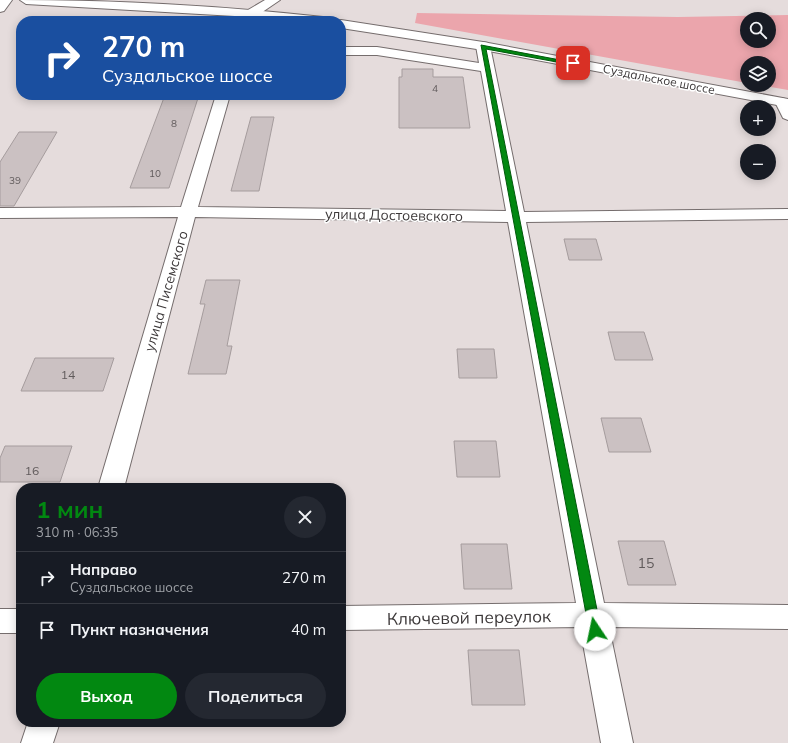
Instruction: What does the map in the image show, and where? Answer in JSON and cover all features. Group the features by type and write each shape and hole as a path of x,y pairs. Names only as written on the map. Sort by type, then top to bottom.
{"street":[{"path":"0,8 6,0"},
{"path":"26,0 237,16"},
{"path":"251,16 274,0"},
{"name":"Суздальское шоссе","path":"346,25 485,57 786,107"},
{"path":"346,51 377,51 485,57 617,743"},
{"name":"улица Писемского","path":"112,483 188,212 222,100"},
{"name":"улица Достоевского","path":"0,212 188,212 516,217 788,214"},
{"name":"Ключевой переулок","path":"346,618 592,615 788,617"},
{"path":"0,621 16,621"},
{"path":"38,743 43,727"}],"shaded area":[{"path":"417,13 678,17 740,16 740,48 776,48 776,15 788,15 788,90 776,88 776,56 740,56 740,82 415,23"}],"building":[{"path":"402,69 433,69 433,77 463,77 470,128 399,128 399,77 402,77"},
{"path":"163,100 197,100 169,188 130,188"},
{"path":"251,117 274,117 259,191 231,191"},
{"path":"19,132 57,132 14,206 0,206 0,162"},
{"path":"564,239 596,239 602,260 569,260"},
{"path":"206,280 240,280 227,346 232,346 226,374 188,374 205,304 200,304"},
{"path":"608,332 644,332 653,360 615,360"},
{"path":"457,349 494,349 497,378 459,378"},
{"path":"35,358 114,358 103,391 21,391"},
{"path":"601,418 641,418 651,452 609,452"},
{"path":"454,441 496,441 500,477 457,477"},
{"path":"5,446 72,446 60,482 0,482 0,458"},
{"path":"618,541 664,541 676,585 628,585"},
{"path":"461,544 507,544 512,589 464,589"},
{"path":"468,650 519,650 525,705 472,705"}],"route":[{"path":"573,63 483,46 595,630"}]}
